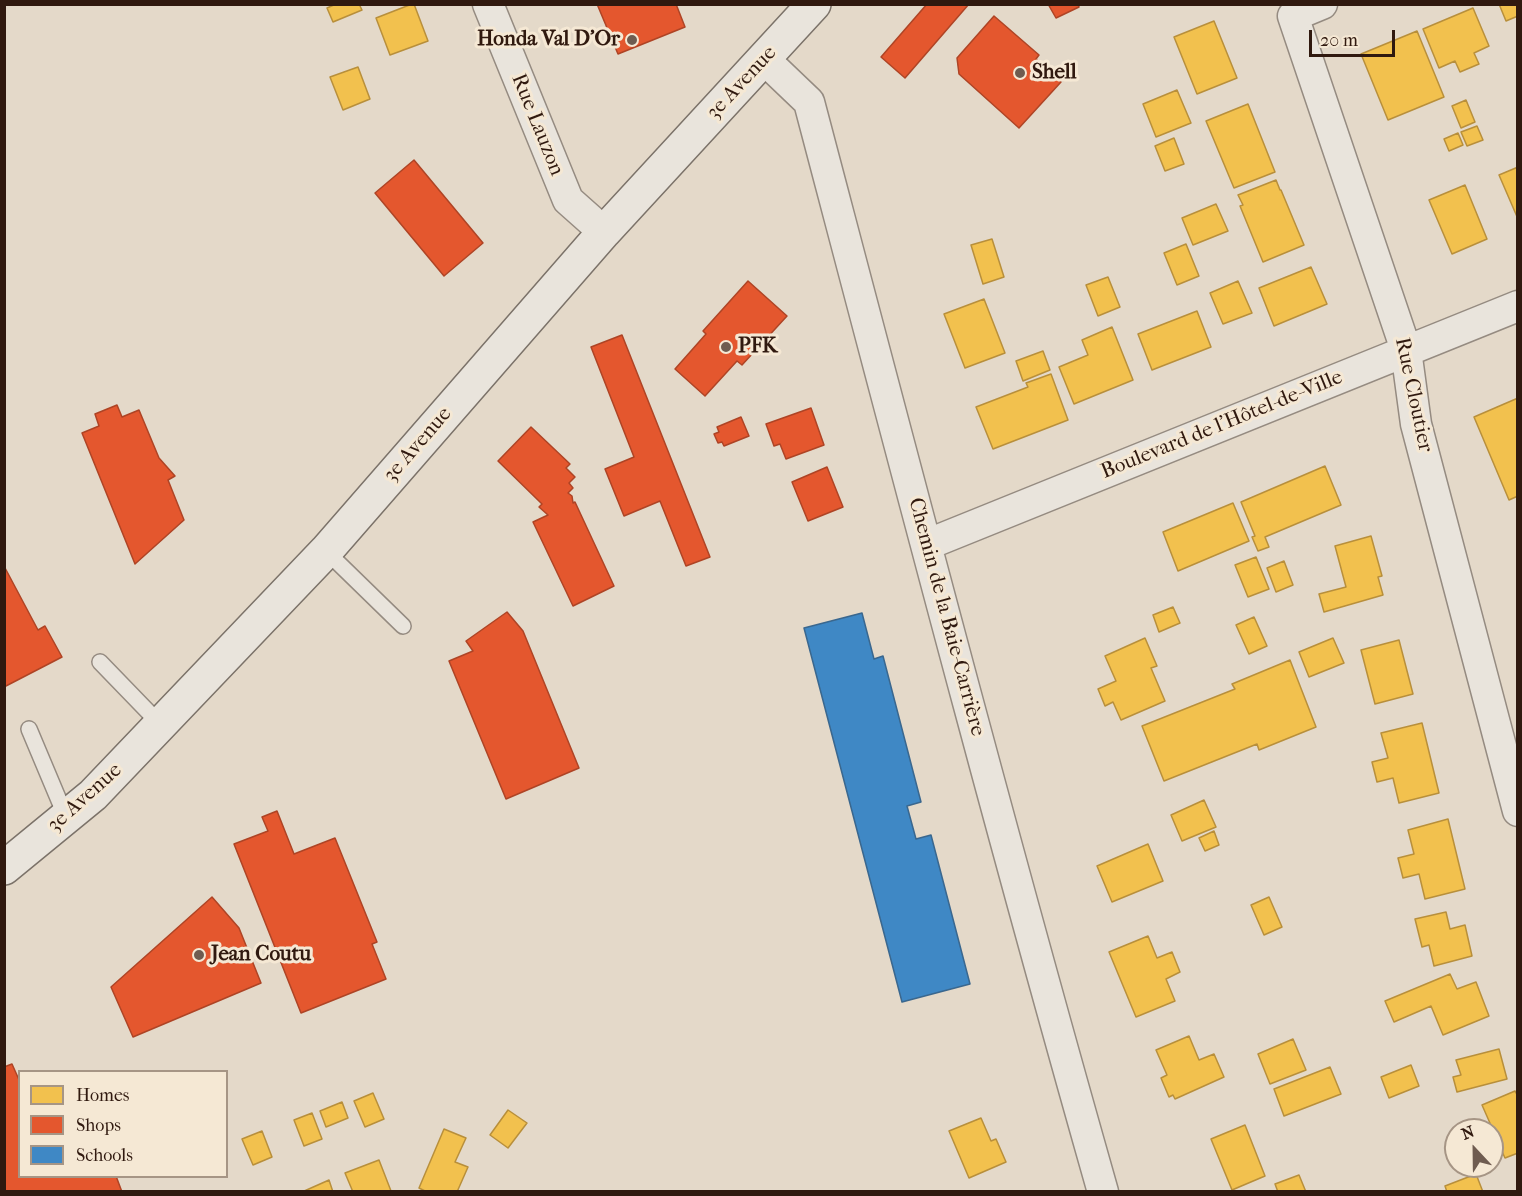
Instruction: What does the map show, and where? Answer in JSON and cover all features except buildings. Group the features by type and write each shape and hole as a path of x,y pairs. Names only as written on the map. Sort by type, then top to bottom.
{"main road":[{"name":"3e Avenue","path":"4,868 93,795 326,551 604,232 814,4"}],"street":[{"name":"Rue Lauzon","path":"488,4 568,200 604,232"},
{"name":"Rue Cloutier","path":"1322,4 1293,16 1406,350 1416,424 1518,811"},
{"name":"Chemin de la Baie-Carrière","path":"764,59 809,102 926,545 1061,1045 1103,1191"},
{"name":"Boulevard de l'Hôtel-de-Ville","path":"926,545 1518,306"}],"lane":[{"path":"326,551 403,626"},
{"path":"100,662 160,724"},
{"path":"29,729 66,817"}],"place":[{"name":"Honda Val D'Or","path":"632,40"},
{"name":"Shell","path":"1020,73"},
{"name":"PFK","path":"726,347"},
{"name":"Jean Coutu","path":"199,955"}]}
